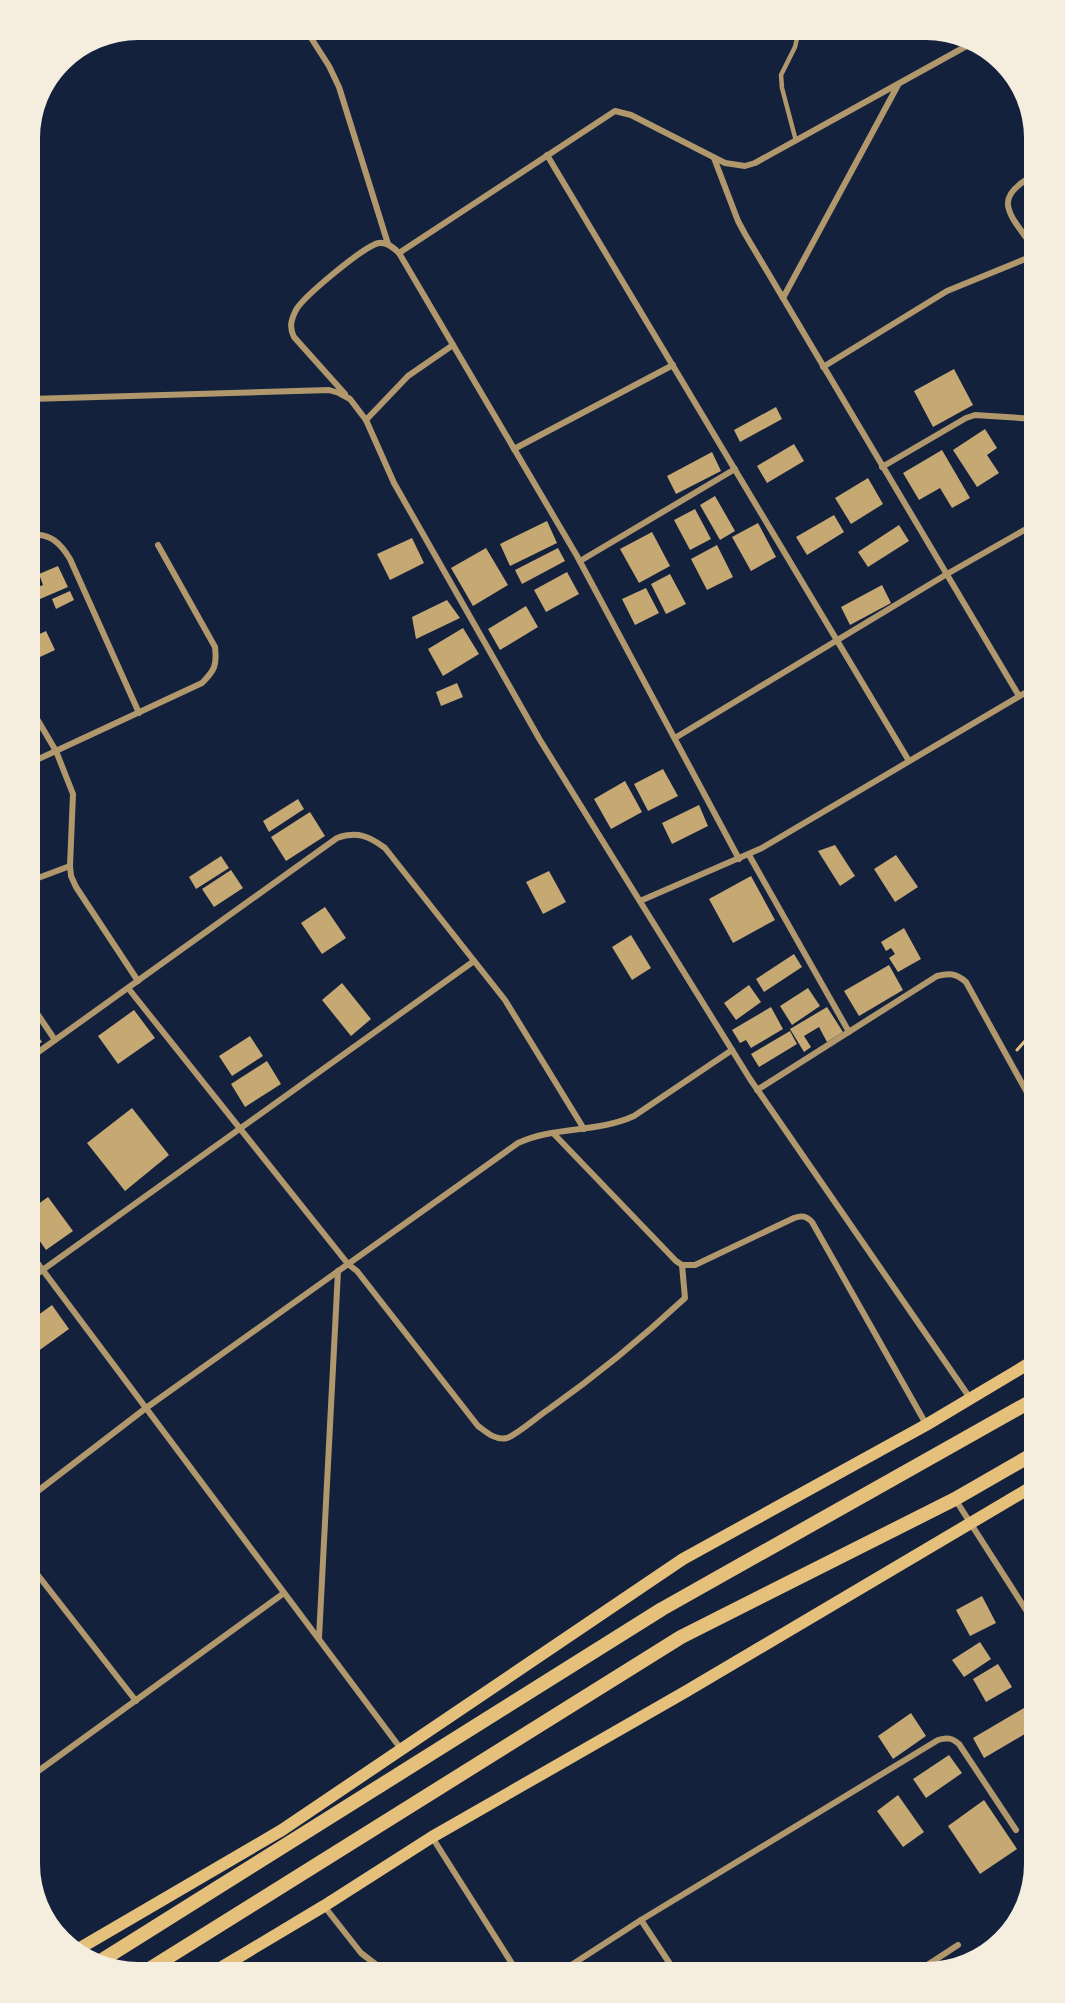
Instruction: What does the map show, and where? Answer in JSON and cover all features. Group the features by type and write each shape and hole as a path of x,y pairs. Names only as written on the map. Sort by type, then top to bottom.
{"highway":[{"path":"107,1957 662,1609 1024,1405"},
{"path":"161,1962 681,1637 955,1499 1024,1459"}],"main road":[{"path":"84,1946 282,1830 683,1559 926,1425 1024,1366"},
{"path":"230,1962 432,1837 685,1692 1024,1492"}],"street":[{"path":"313,40 339,87 388,244"},
{"path":"399,253 615,111 631,115 725,163 745,166 796,141 963,48"},
{"path":"783,298 898,85"},
{"path":"547,155 909,761"},
{"path":"714,157 738,221 1019,696"},
{"path":"1024,182 1009,194 1008,202 1013,217 1024,234"},
{"path":"739,859 580,561 399,253 388,244 379,243 370,247 335,272 299,305 290,323 290,330 366,420 394,483 537,734 640,902 758,1090 970,1398"},
{"path":"823,367 947,291 1024,260"},
{"path":"366,420 408,376 453,345"},
{"path":"514,449 673,364"},
{"path":"41,399 329,390 350,399"},
{"path":"882,467 966,418 975,415 1024,418"},
{"path":"580,561 735,469"},
{"path":"675,738 946,574 1024,530"},
{"path":"41,534 55,539 63,548 139,713"},
{"path":"41,758 202,682 212,672 217,660 214,647 158,545"},
{"path":"640,902 749,855 1024,693"},
{"path":"41,724 56,751 74,794 71,876 138,981"},
{"path":"40,1051 338,838 349,833 368,837 385,848 510,1006 584,1129"},
{"path":"749,855 849,1032"},
{"path":"41,877 70,866"},
{"path":"401,1749 42,1270 474,961"},
{"path":"758,1090 937,976 948,973 959,976 966,982 1024,1086"},
{"path":"128,988 348,1264 357,1271 478,1426 495,1438 506,1438 534,1419 599,1372 658,1324 685,1298 682,1265"},
{"path":"40,1018 56,1040"},
{"path":"40,1489 146,1408 518,1143 530,1137 609,1125 634,1116 732,1050"},
{"path":"553,1133 682,1265 695,1265 800,1215 807,1217 812,1222 926,1425"},
{"path":"318,1639 338,1271"},
{"path":"955,1499 1024,1607"},
{"path":"40,1578 135,1701"},
{"path":"40,1770 284,1593"},
{"path":"576,1962 641,1920 938,1740 954,1739 959,1744 1016,1830"},
{"path":"432,1837 511,1962"},
{"path":"324,1906 361,1953 373,1962"},
{"path":"641,1920 669,1962"},
{"path":"932,1962 958,1944"}],"lane":[{"path":"796,41 781,75 782,88 796,141"}],"path":[{"path":"1010,1059 1024,1042"}],"building":[{"path":"954,369 973,405 933,427 914,391"},
{"path":"776,407 782,419 740,442 734,430"},
{"path":"985,429 997,448 987,455 999,473 977,487 953,450"},
{"path":"794,444 804,461 767,483 757,466"},
{"path":"942,450 970,498 952,508 940,488 919,500 903,473"},
{"path":"712,452 721,471 676,494 667,476"},
{"path":"868,478 883,504 851,524 835,498"},
{"path":"715,496 735,531 720,540 700,505"},
{"path":"695,509 711,539 690,550 674,520"},
{"path":"834,515 844,532 807,555 796,537"},
{"path":"547,521 557,543 510,566 500,544"},
{"path":"758,523 776,557 751,571 732,537"},
{"path":"899,525 909,541 868,567 858,552"},
{"path":"652,532 670,566 639,583 620,549"},
{"path":"412,538 424,563 390,580 377,554"},
{"path":"717,545 733,577 707,590 691,559"},
{"path":"486,548 508,585 473,606 451,568"},
{"path":"558,548 565,561 522,584 515,570"},
{"path":"58,566 68,587 41,599 41,586 43,585 41,573"},
{"path":"567,572 579,594 546,612 534,590"},
{"path":"670,574 686,604 666,614 651,584"},
{"path":"882,585 891,603 850,625 841,607"},
{"path":"646,588 659,613 635,625 622,599"},
{"path":"70,591 74,600 56,609 52,599"},
{"path":"447,600 460,618 416,639 412,617"},
{"path":"526,606 538,627 500,650 488,629"},
{"path":"463,628 479,654 443,676 428,649"},
{"path":"46,631 55,650 41,657 41,633"},
{"path":"457,683 463,697 441,706 436,692"},
{"path":"663,769 678,796 648,811 634,784"},
{"path":"625,781 642,812 611,829 594,799"},
{"path":"298,799 304,809 269,832 263,821"},
{"path":"699,805 708,826 672,844 662,823"},
{"path":"310,812 325,836 286,861 271,837"},
{"path":"835,845 855,876 840,886 818,851"},
{"path":"896,855 918,887 895,902 874,869"},
{"path":"221,856 229,868 196,889 189,877"},
{"path":"231,870 243,888 214,907 202,889"},
{"path":"549,871 566,902 543,914 526,882"},
{"path":"751,876 775,920 733,943 709,899"},
{"path":"325,907 346,938 322,954 301,923"},
{"path":"904,928 921,959 898,972 889,958 895,954 891,948 886,951 881,942"},
{"path":"631,935 651,968 632,980 612,947"},
{"path":"794,954 802,967 764,992 756,979"},
{"path":"889,965 903,990 859,1016 844,991"},
{"path":"342,983 371,1019 351,1036 322,1000"},
{"path":"749,985 761,1002 736,1020 724,1003"},
{"path":"808,988 820,1006 792,1025 780,1006"},
{"path":"771,1007 783,1029 751,1048 746,1040 740,1043 732,1030"},
{"path":"827,1007 843,1032 827,1042 819,1027 804,1036 811,1047 804,1052 790,1029"},
{"path":"134,1010 155,1038 118,1064 98,1036"},
{"path":"790,1031 797,1044 759,1067 751,1054"},
{"path":"250,1036 263,1056 232,1076 219,1056"},
{"path":"267,1061 281,1084 245,1107 231,1084"},
{"path":"132,1108 169,1155 125,1191 87,1143"},
{"path":"48,1197 73,1231 46,1250 40,1242 40,1203"},
{"path":"52,1305 69,1329 40,1350 40,1313"},
{"path":"982,1596 996,1623 970,1636 956,1610"},
{"path":"980,1642 991,1659 964,1677 952,1660"},
{"path":"998,1664 1012,1687 986,1702 973,1679"},
{"path":"1024,1708 1024,1734 984,1758 973,1738"},
{"path":"911,1713 926,1736 893,1759 878,1736"},
{"path":"949,1755 962,1773 926,1798 913,1779"},
{"path":"898,1795 924,1832 903,1847 877,1811"},
{"path":"984,1800 1017,1849 980,1874 948,1826"}]}
